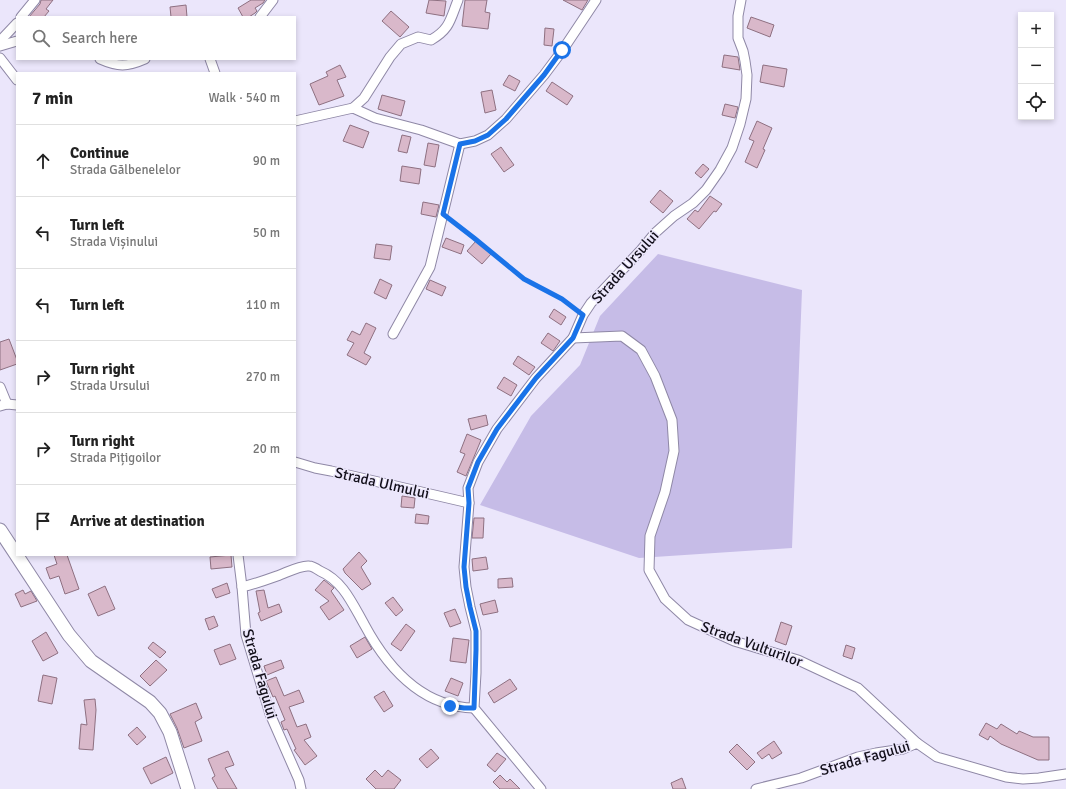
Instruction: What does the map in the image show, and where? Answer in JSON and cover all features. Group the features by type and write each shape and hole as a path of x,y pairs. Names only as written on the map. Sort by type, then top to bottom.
{"main road":[{"path":"0,530 16,554"},
{"path":"17,556 78,647 91,661 150,702 160,713 170,732 188,789"}],"street":[{"path":"22,16 35,0"},
{"path":"261,16 273,0"},
{"path":"296,121 353,108 364,98 390,57 401,44 418,37 430,40 441,34 447,27 458,0"},
{"path":"353,108 376,118 421,130 460,144 475,141 488,135 506,119 544,75 596,0"},
{"name":"Strada Ursului","path":"474,708 476,631 466,587 464,567 469,503 468,488 478,462 497,429 536,378 573,338 583,315 592,303 655,233 674,216 693,203 706,190 720,170 732,148 746,99 747,75 743,51 738,38 738,16 741,0"},
{"path":"0,41 16,24"},
{"path":"0,46 16,41"},
{"path":"0,58 16,79"},
{"path":"103,60 117,65 130,65 142,60"},
{"path":"210,60 215,72"},
{"path":"393,334 430,267 460,144"},
{"name":"Strada Vulturilor","path":"573,338 622,336 641,350 655,376 672,420 674,451 665,492 650,536 649,570 665,599 688,620 734,641 798,660 858,688 917,743"},
{"path":"0,387 3,405 16,405"},
{"name":"Strada Ulmului","path":"296,462 469,503"},
{"name":"Strada Fagului","path":"238,556 246,635 270,714 299,780 301,789"},
{"path":"242,587 278,576 296,568 309,566 328,575 341,586 352,601 364,625 383,655 406,682 425,695 450,706 474,708 541,789"},
{"name":"Strada Fagului","path":"756,789 801,778 858,757 903,749 917,743 937,757 1006,777 1023,779 1066,774"}],"path":[{"path":"443,214 524,279 562,299 583,315"}],"shaded area":[{"path":"658,254 802,290 792,548 639,558 480,505 531,416 580,365 600,316"}],"building":[{"path":"41,0 53,0 46,9 49,11 45,16 30,16 40,4"},
{"path":"251,0 265,0 255,8 257,11 250,16 242,16 238,8"},
{"path":"429,0 446,1 444,16 426,13"},
{"path":"465,0 487,0 485,12 490,13 488,29 462,26"},
{"path":"563,0 588,0 582,10"},
{"path":"186,5 187,16 171,16 170,7"},
{"path":"391,11 409,27 400,37 382,21"},
{"path":"751,17 774,25 770,37 747,28"},
{"path":"545,28 554,29 552,46 544,45"},
{"path":"724,55 738,57 740,70 722,67"},
{"path":"340,65 346,77 337,80 344,96 319,105 310,84 328,76 326,72"},
{"path":"763,65 787,69 784,87 760,82"},
{"path":"509,75 520,81 515,91 503,85"},
{"path":"552,82 573,96 567,105 546,91"},
{"path":"492,90 496,110 485,113 481,92"},
{"path":"382,95 405,101 401,116 378,109"},
{"path":"725,104 738,107 735,118 722,115"},
{"path":"757,121 772,128 757,168 745,162 754,141 749,139"},
{"path":"350,125 369,132 363,148 343,141"},
{"path":"402,135 411,137 407,153 398,151"},
{"path":"428,143 439,145 435,167 424,165"},
{"path":"501,147 514,165 504,172 491,154"},
{"path":"703,164 709,169 701,178 695,173"},
{"path":"402,166 421,169 419,184 400,181"},
{"path":"660,190 673,201 663,213 650,202"},
{"path":"710,196 722,204 699,229 687,219 695,210 698,212"},
{"path":"423,202 439,205 436,217 421,214"},
{"path":"446,238 464,245 461,254 442,247"},
{"path":"476,241 491,254 482,264 467,251"},
{"path":"376,244 392,246 390,260 374,258"},
{"path":"380,279 392,285 386,299 374,293"},
{"path":"430,280 446,287 442,296 426,289"},
{"path":"554,309 566,317 561,325 549,317"},
{"path":"366,323 376,328 364,353 371,357 366,365 347,355 354,343 347,340 352,331 360,335"},
{"path":"548,333 560,341 553,351 541,343"},
{"path":"9,339 16,357 16,364 0,370 0,342"},
{"path":"518,356 535,367 529,375 513,364"},
{"path":"504,377 517,385 511,396 497,388"},
{"path":"486,415 488,425 471,430 468,419"},
{"path":"467,434 481,440 466,476 457,472 465,454 460,452"},
{"path":"402,496 415,498 414,508 401,507"},
{"path":"416,514 429,516 428,524 415,523"},
{"path":"474,518 484,518 483,538 472,538"},
{"path":"359,552 367,561 361,567 371,584 362,590 345,573 343,569"},
{"path":"54,556 67,556 79,589 65,594 59,576 50,579 46,568 57,564"},
{"path":"231,556 232,567 211,569 210,557"},
{"path":"486,557 488,569 473,571 472,559"},
{"path":"512,578 513,587 498,588 498,579"},
{"path":"324,580 334,588 331,591 344,610 329,620 320,607 329,601 315,590"},
{"path":"227,583 230,593 216,598 212,589"},
{"path":"105,586 115,609 98,616 88,594"},
{"path":"23,590 25,594 31,591 37,601 21,607 15,594"},
{"path":"264,590 268,608 279,604 282,612 261,621 258,613 260,612 256,591"},
{"path":"393,597 403,610 396,616 385,603"},
{"path":"495,600 498,612 483,615 480,604"},
{"path":"455,609 461,623 450,627 444,613"},
{"path":"214,616 218,626 209,630 205,619"},
{"path":"781,622 792,626 786,645 775,641"},
{"path":"406,624 415,631 401,651 391,644"},
{"path":"46,632 58,653 43,661 32,641"},
{"path":"365,637 372,649 357,658 350,646"},
{"path":"453,638 469,640 466,663 450,661"},
{"path":"153,642 166,652 160,658 148,648"},
{"path":"230,644 236,659 220,665 214,650"},
{"path":"846,645 855,648 852,659 843,656"},
{"path":"156,660 167,670 150,686 140,676"},
{"path":"281,660 284,668 267,675 264,666"},
{"path":"43,675 57,678 52,704 38,701"},
{"path":"276,677 284,696 299,690 304,702 289,707 297,727 306,724 311,737 304,740 317,756 305,765 294,750 296,749 287,729 284,730 281,722 285,720 275,696 273,697 266,681"},
{"path":"451,678 463,683 458,696 445,691"},
{"path":"510,679 517,689 494,703 488,693"},
{"path":"384,691 393,706 384,712 374,697"},
{"path":"95,699 96,710 93,750 79,749 81,724 87,725 84,700"},
{"path":"196,703 202,718 195,722 202,741 184,748 170,714"},
{"path":"986,723 997,729 1001,724 1017,734 1019,731 1033,737 1049,737 1049,760 1038,760 1001,744 990,736 988,740 979,735"},
{"path":"137,727 146,737 137,745 128,735"},
{"path":"774,741 782,753 772,759 769,754 762,759 757,753"},
{"path":"737,744 755,762 747,770 729,752"},
{"path":"431,749 439,758 427,768 419,759"},
{"path":"228,751 234,765 225,768 237,789 218,789 212,778 215,776 208,759"},
{"path":"497,753 506,759 495,772 487,765"},
{"path":"166,757 173,773 151,784 143,768"},
{"path":"375,770 382,777 388,770 401,780 394,789 376,789 366,779"},
{"path":"500,775 507,782 510,779 520,789 500,789 493,782"},
{"path":"682,778 686,789 673,789 671,783"}],"route":[{"path":"450,706 474,708 476,631 466,587 464,567 469,503 468,488 478,462 497,429 536,378 573,338 583,315 562,299 524,279 443,214 460,144 475,141 488,135 496,129 544,75 562,50"}]}
